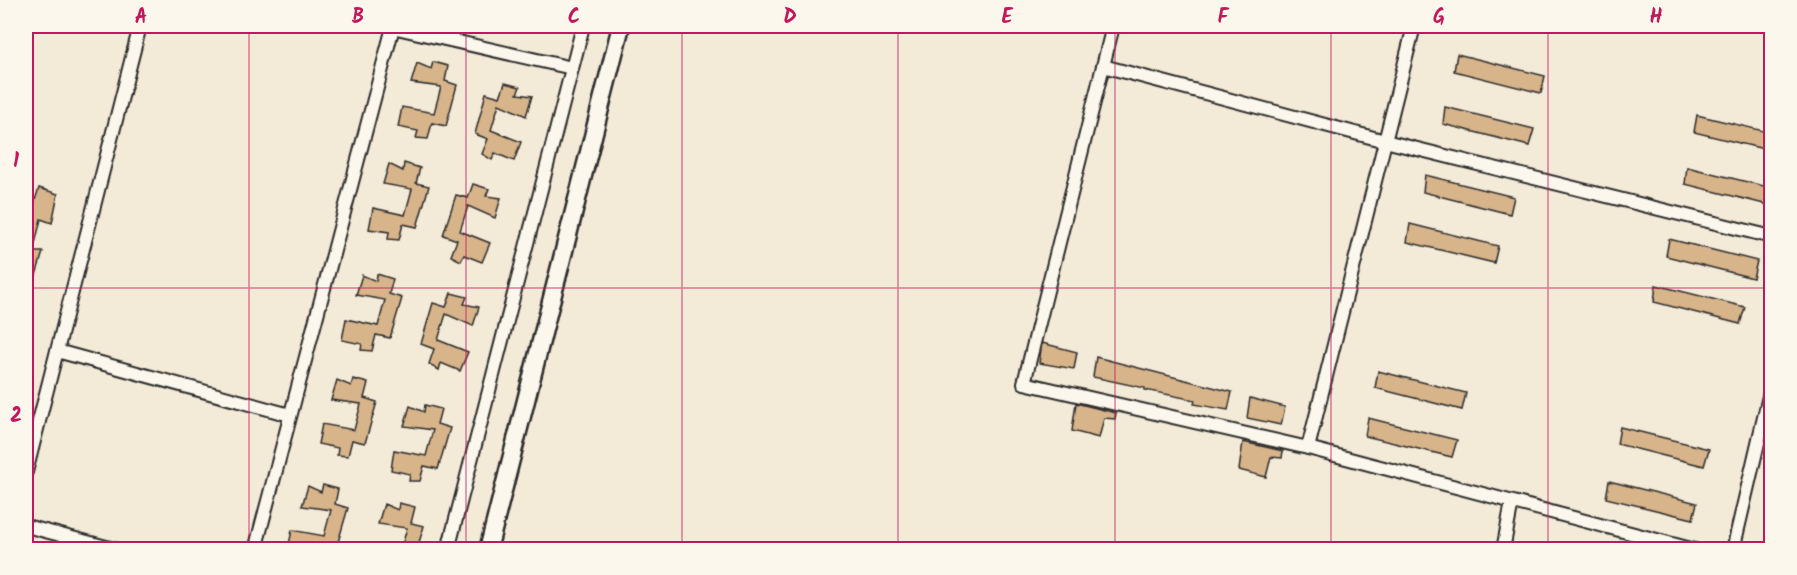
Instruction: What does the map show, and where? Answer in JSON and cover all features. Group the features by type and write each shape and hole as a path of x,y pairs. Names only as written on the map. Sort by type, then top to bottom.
{"street":[{"path":"26,472 141,26"},
{"path":"255,549 390,26 572,68"},
{"path":"448,549 583,26"},
{"path":"488,549 621,26"},
{"path":"1113,26 1024,383 1308,448 1695,549"},
{"path":"1308,448 1414,26"},
{"path":"1103,66 1385,141 1772,237"},
{"path":"57,351 290,415"},
{"path":"1733,549 1772,383"},
{"path":"1503,549 1512,502"},
{"path":"26,526 118,549"}],"building":[{"path":"1457,54 1545,76 1541,93 1454,71"},
{"path":"433,62 448,66 445,81 457,85 446,126 432,123 428,139 416,138 418,131 398,127 402,107 434,113 441,87 411,83 417,63 431,69"},
{"path":"505,83 520,87 517,94 532,96 526,116 499,104 491,130 521,142 514,161 495,153 492,160 482,154 488,139 475,134 486,93 500,97"},
{"path":"1445,107 1534,129 1529,146 1443,124"},
{"path":"1697,115 1772,133 1772,151 1694,132"},
{"path":"404,163 420,168 416,183 429,186 417,227 403,224 399,240 388,239 389,232 369,229 373,208 405,215 412,189 383,184 389,164 403,171"},
{"path":"1687,167 1772,188 1772,206 1685,184"},
{"path":"1425,175 1514,197 1510,214 1423,192"},
{"path":"473,184 489,189 486,196 501,198 495,218 468,206 460,231 490,243 482,262 464,255 461,261 451,256 457,240 443,235 456,195 468,198"},
{"path":"39,188 58,194 52,223 41,219 33,252 43,252 28,302 26,301 26,217 29,218"},
{"path":"1410,224 1498,246 1494,263 1407,242"},
{"path":"1669,239 1757,261 1753,278 1666,256"},
{"path":"377,274 393,279 389,294 402,298 390,338 376,335 372,351 361,350 362,344 342,340 346,319 378,326 385,300 356,295 362,275 376,281"},
{"path":"1656,285 1745,307 1740,324 1654,302"},
{"path":"451,293 467,297 464,304 479,307 473,326 446,314 438,340 468,352 460,371 441,363 439,370 429,364 434,349 421,344 433,303 446,307"},
{"path":"1042,343 1077,352 1074,369 1039,363"},
{"path":"1096,357 1232,392 1228,410 1194,404 1195,400 1093,377"},
{"path":"1378,371 1466,393 1462,410 1375,388"},
{"path":"353,379 368,383 364,398 377,402 365,443 352,440 348,456 337,455 338,448 318,444 322,424 354,430 361,404 331,400 337,380 351,386"},
{"path":"1250,398 1285,407 1281,425 1247,418"},
{"path":"1076,403 1116,413 1115,419 1104,418 1099,438 1072,431"},
{"path":"425,405 441,409 437,424 450,428 438,469 424,466 420,481 409,481 410,474 391,470 394,450 426,456 433,430 404,426 410,406 424,412"},
{"path":"1368,418 1457,440 1452,457 1365,436"},
{"path":"1620,427 1709,449 1704,466 1617,444"},
{"path":"1243,442 1283,451 1282,458 1271,457 1266,477 1239,470"},
{"path":"1609,481 1697,503 1693,519 1606,498"},
{"path":"323,485 338,489 335,504 348,508 336,549 322,546 321,549 288,549 292,530 324,536 331,510 302,506 308,486 321,492"},
{"path":"399,503 415,507 411,523 424,526 417,549 401,549 407,528 378,524 384,504 398,510"}]}
